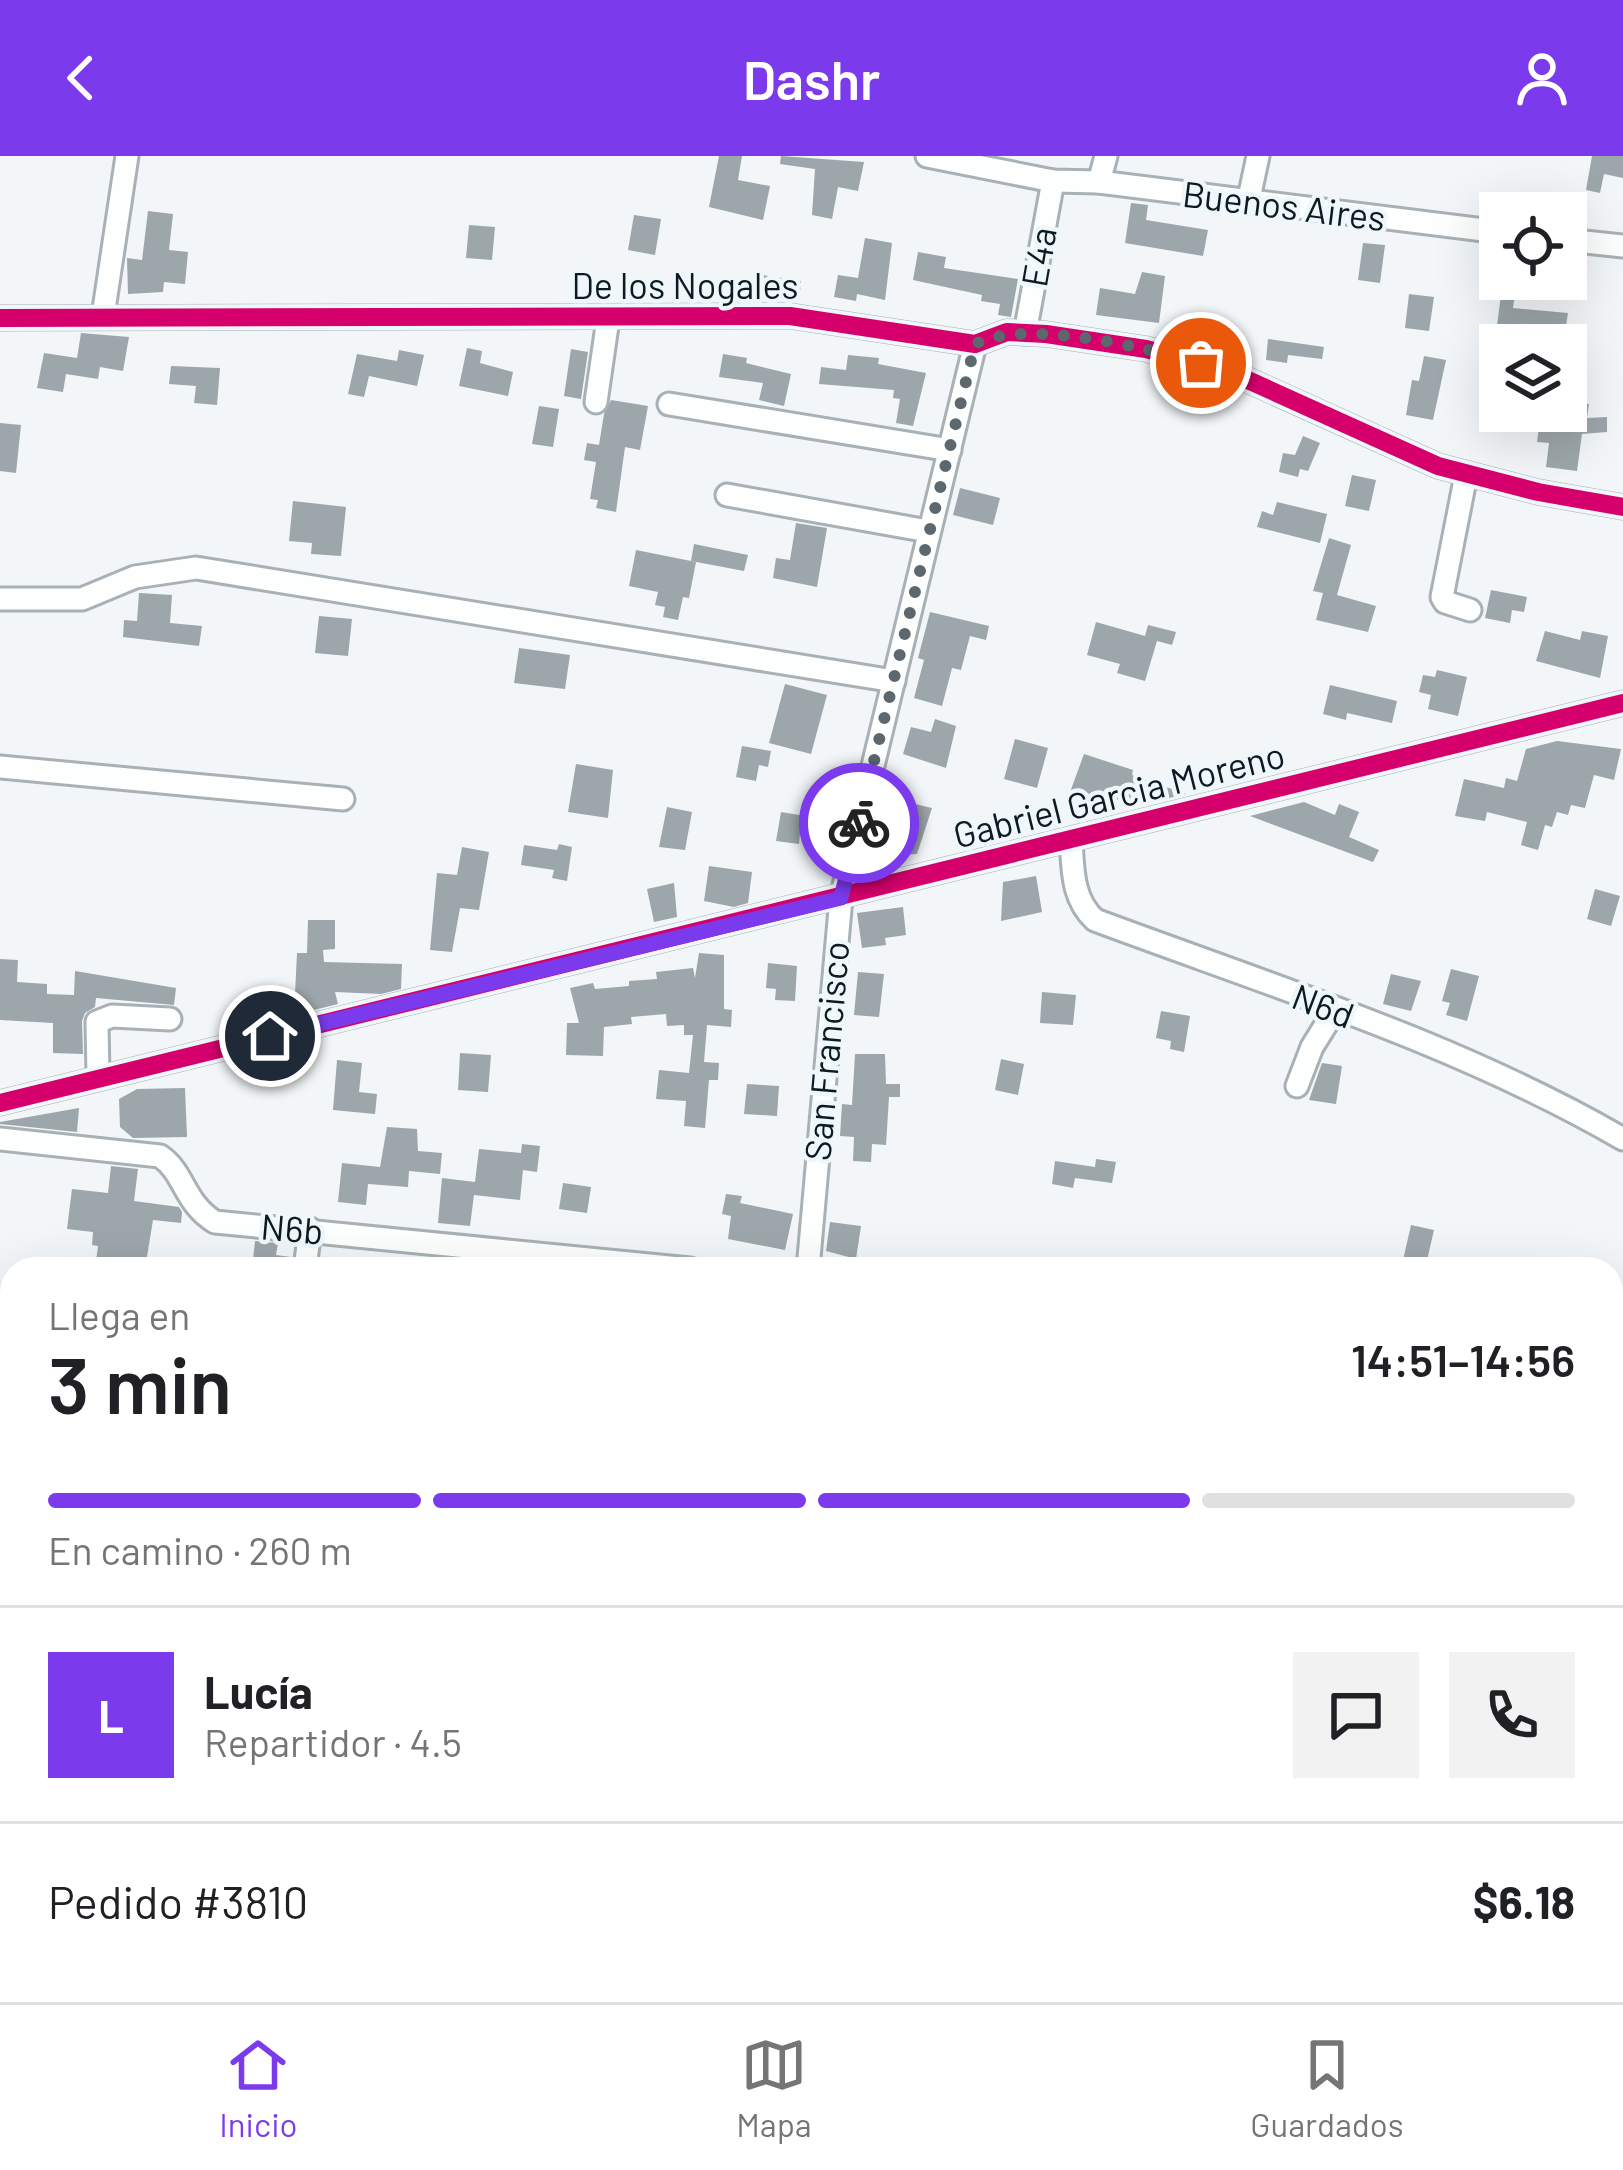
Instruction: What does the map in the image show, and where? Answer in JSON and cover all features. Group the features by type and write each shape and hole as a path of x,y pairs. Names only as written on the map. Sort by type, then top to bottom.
{"street":[{"path":"104,316 127,156"},
{"name":"Buenos Aires","path":"927,156 1053,181 1100,182 1479,230"},
{"path":"1100,182 1106,156"},
{"path":"1248,203 1258,156"},
{"name":"E4a","path":"1025,332 1053,181"},
{"path":"1587,242 1623,246"},
{"name":"De los Nogales","path":"0,318 790,316 975,344 998,334 1025,332 1146,350 1230,372 1466,476 1623,507"},
{"path":"596,402 608,319"},
{"name":"San Francisco","path":"809,1257 841,898 975,344"},
{"path":"669,404 950,450"},
{"path":"1466,476 1442,597 1444,602 1470,610"},
{"path":"727,495 928,530"},
{"path":"0,599 82,599 135,577 196,568 894,680"},
{"name":"Gabriel Garcia Moreno","path":"0,1103 1623,703"},
{"path":"0,767 343,799"},
{"name":"N6d","path":"1071,841 1074,883 1085,911 1095,920 1547,1095 1623,1139"},
{"path":"1297,1086 1312,1047 1335,1010"},
{"path":"98,1076 98,1022 112,1016 170,1019"},
{"name":"N6b","path":"0,1138 160,1156 173,1167 197,1211 215,1222 576,1257"},
{"path":"306,1257 310,1229"}],"building":[{"path":"719,156 742,156 738,180 770,186 763,220 709,207"},
{"path":"781,156 864,162 858,191 838,187 832,219 812,215 815,169 780,164"},
{"path":"1592,156 1623,156 1623,178 1604,174 1600,193 1586,190"},
{"path":"1131,203 1148,205 1146,220 1208,230 1203,256 1125,243"},
{"path":"148,211 173,214 169,250 188,252 185,284 164,282 163,292 128,294 127,258 142,260"},
{"path":"634,215 661,219 655,255 628,250"},
{"path":"469,225 495,227 492,260 466,258"},
{"path":"865,238 892,243 885,300 857,294 856,301 834,297 838,275 858,278"},
{"path":"1363,243 1385,245 1380,283 1358,280"},
{"path":"918,252 946,257 944,268 1018,279 1011,317 998,315 1000,304 981,301 982,295 913,280"},
{"path":"1142,272 1165,276 1159,323 1096,315 1100,288 1135,294"},
{"path":"756,274 801,281 800,293 794,292 792,301 767,298 768,289 755,287"},
{"path":"1409,294 1434,297 1429,331 1405,328"},
{"path":"1500,300 1514,300 1513,308 1568,313 1566,324 1497,324"},
{"path":"81,333 129,337 123,371 100,367 98,379 66,374 63,392 37,388 44,353 77,358"},
{"path":"1268,339 1324,347 1322,359 1288,355 1287,363 1266,360"},
{"path":"467,348 482,351 480,363 513,372 508,396 459,386"},
{"path":"571,349 588,352 581,399 564,396"},
{"path":"399,350 424,355 417,386 369,376 364,397 348,394 357,354 397,361"},
{"path":"723,354 791,374 784,406 759,400 763,383 719,377"},
{"path":"848,355 879,358 878,364 926,373 913,426 896,423 900,399 893,398 894,390 819,384 821,367 846,370"},
{"path":"1424,356 1446,360 1433,420 1406,415 1412,380 1419,381"},
{"path":"171,366 220,368 217,405 194,403 196,386 169,384"},
{"path":"611,400 648,406 640,450 625,447 616,512 596,508 598,500 590,499 596,462 584,460 587,443 599,445"},
{"path":"539,406 559,409 553,447 532,444"},
{"path":"1607,417 1607,432 1582,434 1577,471 1546,467 1549,443 1537,442 1538,432 1587,432 1587,418"},
{"path":"0,423 21,425 16,473 0,471"},
{"path":"1303,436 1320,443 1308,471 1300,469 1298,477 1279,472 1283,453 1295,455"},
{"path":"1352,475 1376,480 1369,511 1345,506"},
{"path":"960,488 1000,498 993,525 953,515"},
{"path":"293,501 346,507 341,556 311,554 312,543 289,541"},
{"path":"1277,502 1327,514 1320,543 1257,527 1262,511 1273,515"},
{"path":"796,523 827,528 817,587 773,578 776,558 790,560"},
{"path":"1329,538 1351,545 1337,595 1376,606 1368,632 1316,620 1323,593 1313,591"},
{"path":"694,544 748,555 744,571 691,561"},
{"path":"636,550 696,562 689,598 683,597 678,620 663,617 665,607 655,605 658,592 629,586"},
{"path":"1491,590 1527,597 1524,612 1512,610 1510,623 1485,618"},
{"path":"139,593 172,595 170,623 202,626 199,646 123,637 124,620 137,621"},
{"path":"930,612 989,626 986,640 970,636 961,670 952,668 942,706 914,698"},
{"path":"319,616 352,619 348,656 315,653"},
{"path":"1096,622 1145,636 1148,625 1176,632 1172,645 1157,641 1145,681 1117,673 1120,664 1087,655"},
{"path":"1545,631 1580,640 1582,631 1608,636 1600,678 1536,661"},
{"path":"519,648 570,655 565,689 514,683"},
{"path":"1437,670 1467,677 1458,716 1428,709 1431,695 1419,692 1423,675 1435,677"},
{"path":"785,684 827,695 811,754 769,743"},
{"path":"1330,685 1397,701 1392,723 1347,713 1346,720 1323,714"},
{"path":"935,719 956,726 946,768 903,754 911,727 931,732"},
{"path":"1015,739 1048,748 1037,788 1004,779"},
{"path":"1557,741 1621,749 1614,780 1594,775 1585,808 1571,805 1568,815 1557,812 1552,827 1545,825 1538,850 1521,845 1527,822 1487,812 1485,821 1455,816 1464,779 1504,788 1506,778 1517,781 1526,749"},
{"path":"742,746 771,751 768,767 759,765 756,781 736,777"},
{"path":"1084,754 1186,794 1148,803 1119,796 1118,800 1069,795"},
{"path":"576,764 613,770 608,818 568,812"},
{"path":"881,796 932,808 917,854 897,855 895,826 875,821"},
{"path":"1304,802 1335,815 1339,804 1359,812 1349,837 1379,850 1373,862 1250,816"},
{"path":"667,807 692,812 685,850 659,847"},
{"path":"781,812 811,817 809,835 800,833 799,844 776,841"},
{"path":"559,844 572,847 567,881 552,878 554,870 521,865 524,845 557,850"},
{"path":"462,847 489,852 479,910 460,908 452,952 430,950 437,873 457,875"},
{"path":"709,866 752,872 748,903 734,907 704,901"},
{"path":"1036,876 1042,912 1001,921 1003,882"},
{"path":"674,883 677,917 654,922 647,889"},
{"path":"1595,889 1620,896 1611,926 1587,919"},
{"path":"903,907 906,935 885,938 886,945 862,948 857,913"},
{"path":"308,920 335,920 335,949 323,950 324,962 402,964 401,989 381,994 335,992 338,1004 294,1015 297,953 307,953"},
{"path":"699,953 724,955 724,1009 732,1010 731,1027 707,1025 704,1062 719,1063 718,1080 709,1080 705,1128 684,1126 686,1101 656,1099 659,1070 689,1073 693,1035 684,1035 684,1025 667,1026 666,1014 631,1017 632,1024 604,1027 603,1056 566,1055 567,1023 579,1023 570,988 593,983 595,989 629,986 629,981 657,979 656,972 693,968 695,978"},
{"path":"0,959 18,960 17,982 47,984 47,994 74,995 75,971 176,988 174,1005 96,998 95,1007 82,1021 83,1054 53,1053 53,1023 0,1020"},
{"path":"768,963 797,966 795,1001 775,1000 776,989 766,988"},
{"path":"1451,969 1479,976 1467,1021 1446,1015 1450,1003 1442,1001"},
{"path":"858,972 884,974 879,1017 854,1015"},
{"path":"1391,974 1421,981 1411,1011 1383,1004"},
{"path":"1042,992 1076,995 1073,1025 1040,1023"},
{"path":"1161,1011 1190,1016 1184,1052 1170,1049 1171,1041 1156,1038"},
{"path":"460,1053 491,1055 488,1092 458,1090"},
{"path":"855,1054 885,1054 886,1084 900,1084 900,1097 889,1097 886,1145 872,1144 871,1162 853,1161 854,1137 840,1136 842,1104 852,1105"},
{"path":"1001,1059 1024,1064 1018,1095 995,1090"},
{"path":"337,1060 362,1063 359,1092 377,1094 375,1114 333,1110"},
{"path":"1322,1063 1342,1066 1336,1104 1309,1100"},
{"path":"747,1084 779,1086 777,1116 744,1114"},
{"path":"185,1088 187,1137 133,1138 120,1127 119,1099 137,1089"},
{"path":"79,1108 77,1132 0,1124 0,1122"},
{"path":"387,1127 417,1129 418,1151 442,1153 440,1174 409,1171 408,1187 368,1184 366,1205 338,1202 342,1163 380,1167"},
{"path":"522,1144 540,1146 537,1172 523,1170 520,1200 474,1195 470,1226 438,1223 442,1178 475,1182 479,1149 521,1153"},
{"path":"1096,1159 1116,1162 1112,1183 1075,1178 1073,1188 1052,1184 1055,1161 1095,1167"},
{"path":"111,1166 138,1169 134,1201 179,1207 181,1223 153,1220 147,1257 97,1257 93,1232 67,1229 72,1189 108,1193"},
{"path":"563,1183 591,1187 587,1213 559,1209"},
{"path":"726,1194 742,1196 740,1203 793,1214 785,1250 728,1239 731,1216 722,1214"},
{"path":"830,1222 861,1226 856,1257 826,1251"},
{"path":"1411,1225 1434,1230 1428,1257 1404,1257"},
{"path":"255,1241 278,1243 276,1255 291,1257 253,1257"}],"cycle path":[{"path":"0,318 790,316 975,344 1007,332 1046,334 1146,349 1230,372 1438,466 1538,492 1623,507"},
{"path":"0,1103 1623,703"}],"way so far":[{"path":"859,823 975,344 998,334 1025,332 1201,363"}],"route":[{"path":"270,1036 841,898 859,823"}]}
